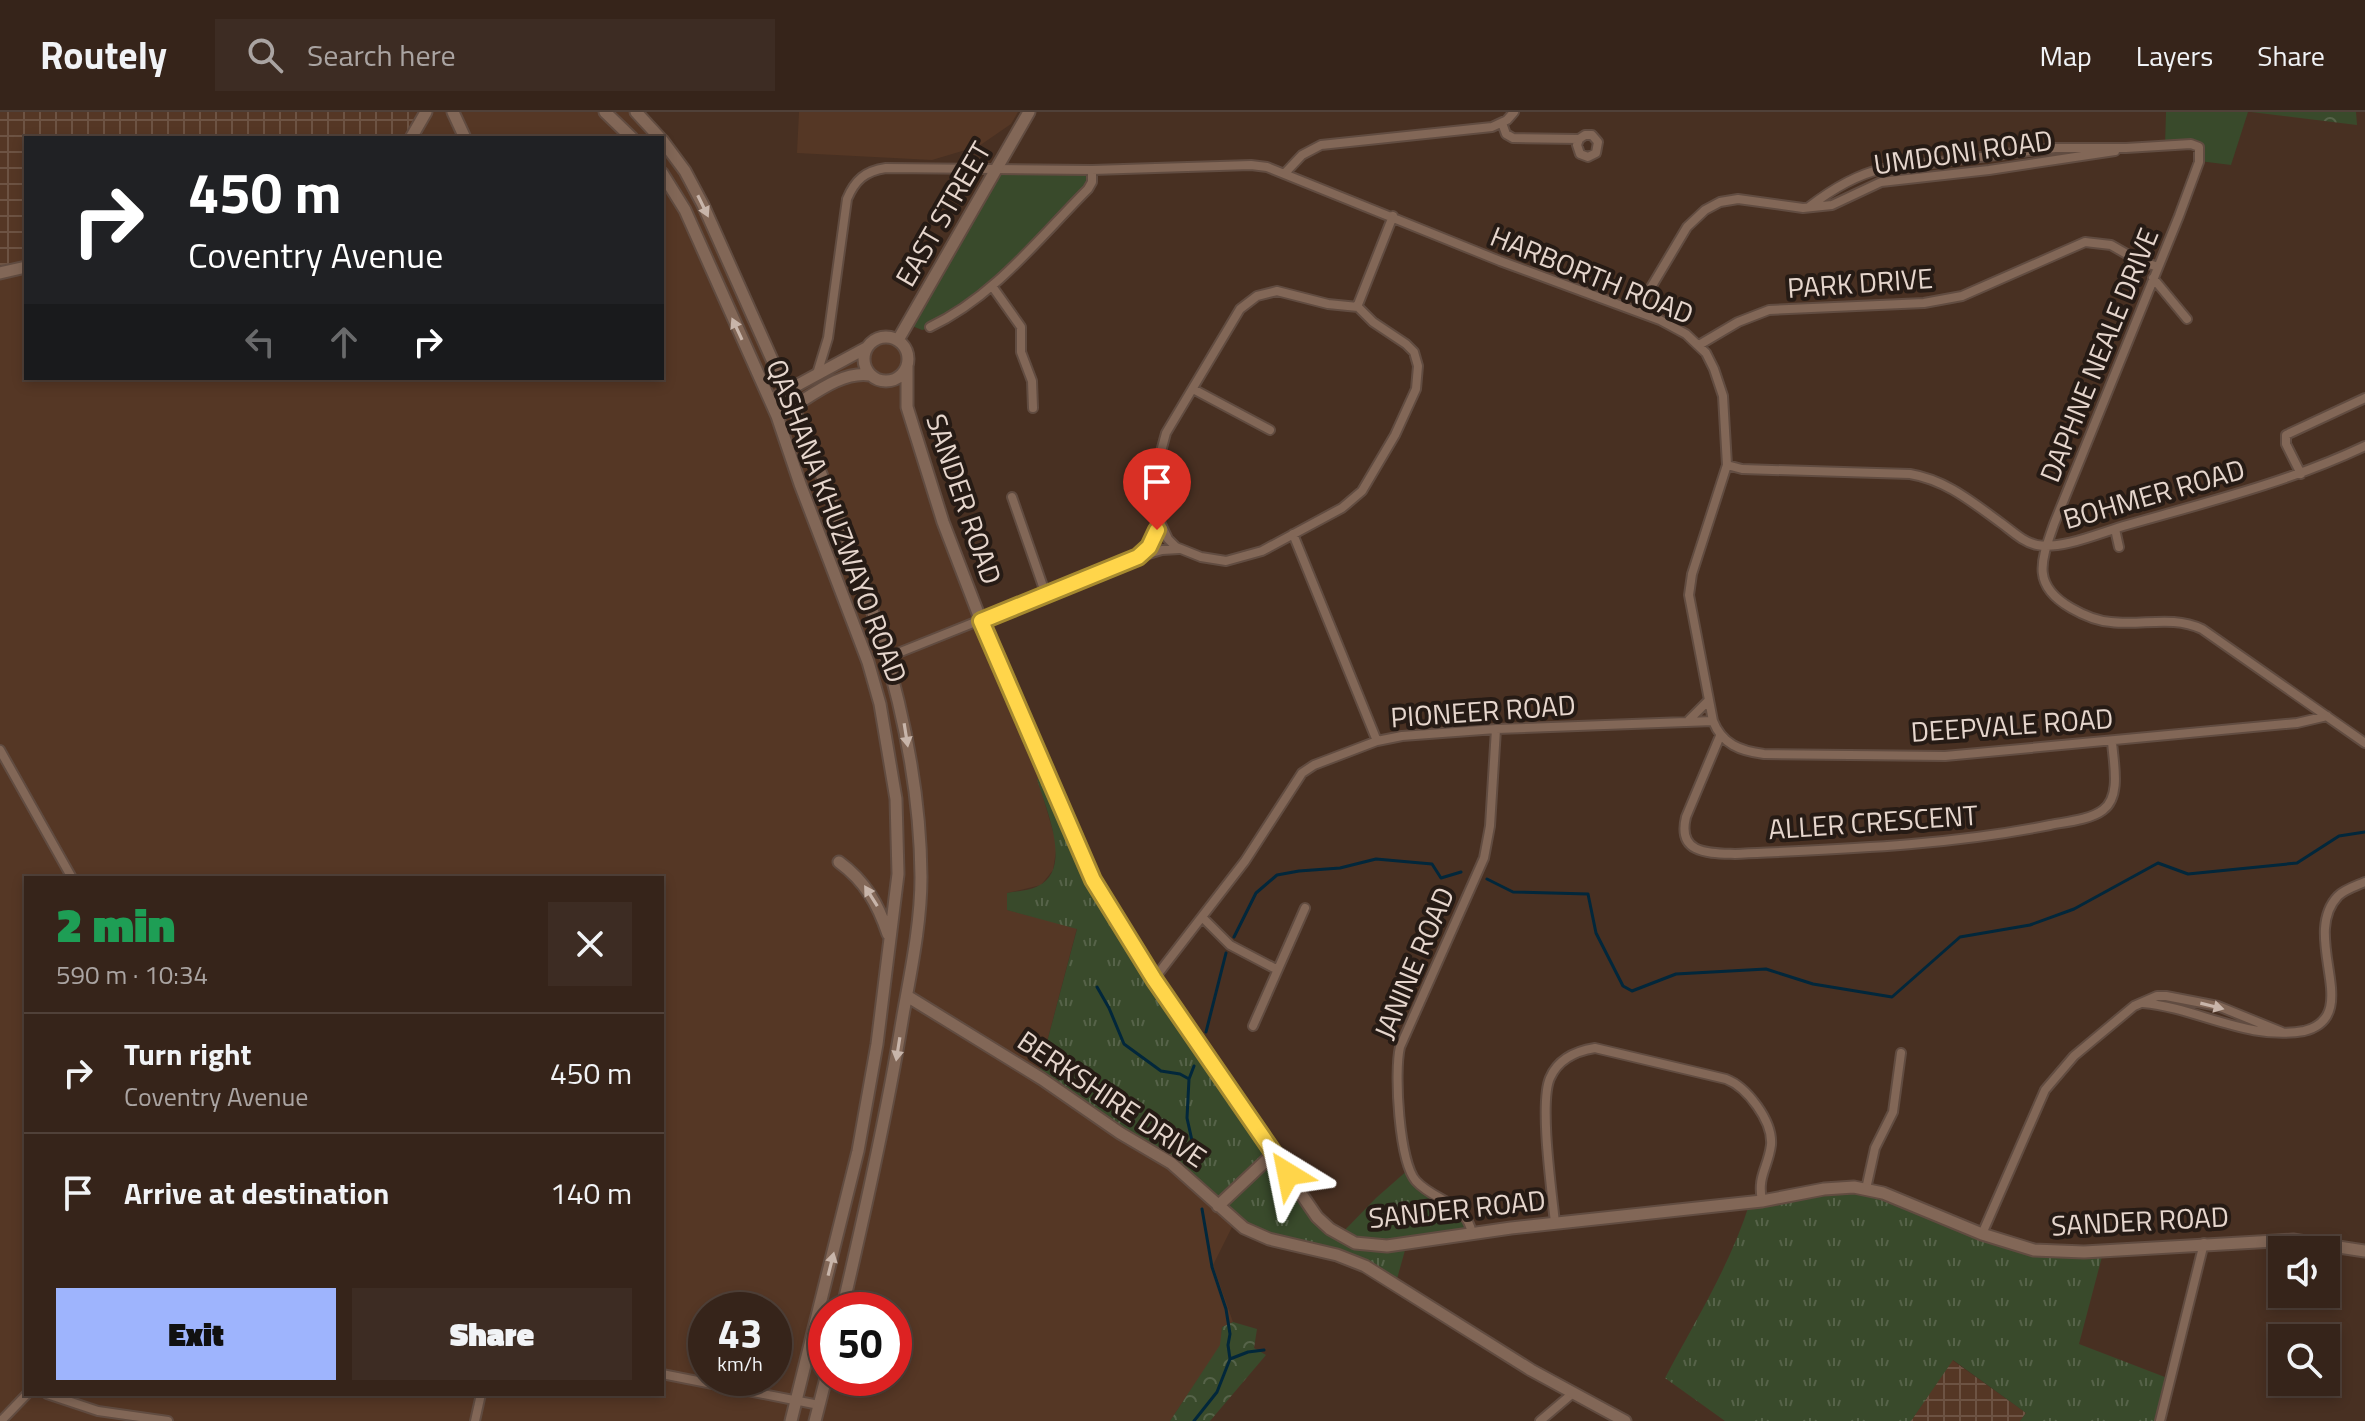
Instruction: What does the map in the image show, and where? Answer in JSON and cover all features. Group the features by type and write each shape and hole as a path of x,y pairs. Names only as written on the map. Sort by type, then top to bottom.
{"main road":[{"path":"412,136 426,112"},
{"path":"453,112 464,136"},
{"path":"605,112 630,136"},
{"name":"QASHANA KHUZWAYO ROAD","path":"636,112 658,136"},
{"name":"EAST STREET","path":"898,340 1029,112"},
{"name":"QASHANA KHUZWAYO ROAD","path":"664,143 685,171 703,205 786,391 858,563 902,710 918,825 921,877 915,941 887,1113 846,1292"},
{"name":"QASHANA KHUZWAYO ROAD","path":"664,176 685,210 777,416 868,662 880,704 898,833 898,874 877,1044 858,1151 791,1421"},
{"path":"0,273 24,267"},
{"path":"770,400 866,348 877,338 884,336 898,340 907,351 907,366 898,378 884,381 870,375 852,375 777,416"},
{"path":"866,348 864,362 870,375"},
{"name":"SANDER ROAD","path":"907,366 907,407 943,522 981,621 1039,751 1080,854 1154,979 1317,1217 1330,1229 1355,1243 1387,1246 1555,1223 1762,1201 1824,1189 1866,1189 2007,1243 2051,1252 2293,1240 2365,1251"},
{"name":"SANDER ROAD","path":"884,381 907,407"},
{"path":"839,862 856,874 869,891 890,939"},
{"name":"BERKSHIRE DRIVE","path":"907,996 1171,1163 1244,1228 1269,1239 1337,1255 1365,1266 1460,1327 1625,1421"},
{"path":"1218,1206 1274,1153"},
{"path":"815,1421 821,1396"}],"street":[{"path":"1285,173 1302,155 1321,145 1492,127 1514,112"},
{"path":"1502,123 1506,134 1513,138 1579,139"},
{"name":"UMDONI ROAD","path":"1809,207 1824,195 1864,174 1882,169 2055,148 2197,145 2200,154 2192,182"},
{"name":"UMDONI ROAD","path":"1637,311 1687,227 1705,210 1720,202 1738,199 1809,207 1832,205 1881,182 1989,170 2126,148"},
{"name":"HARBORTH ROAD","path":"817,374 830,325 847,199 857,181 870,171 886,168 1092,170 1251,165 1285,173 1500,261 1637,311 1680,329 1699,345 1714,369 1723,396 1727,465 1692,574 1689,595 1713,721"},
{"path":"930,327 963,310 992,286 1088,189 1092,182 1092,170"},
{"name":"DAPHNE NEALE DRIVE","path":"2192,182 2047,545 2043,581 2053,596 2072,609 2113,623 2161,620 2194,625 2327,716"},
{"path":"1357,307 1393,216"},
{"name":"PARK DRIVE","path":"1699,345 1738,322 1769,310 1924,303 1962,296 2085,242 2111,245 2137,260 2158,267"},
{"path":"2153,278 2187,319"},
{"path":"992,286 1023,332 1021,352 1032,381 1033,408"},
{"path":"1277,291 1364,310 1373,322 1411,348 1418,366 1418,380 1395,435 1362,491 1342,508 1262,551 1226,561 1201,557 1180,549 1170,542 1160,522 1155,490 1158,456 1166,433 1193,389 1240,309 1251,298 1277,291"},
{"path":"1193,389 1270,430"},
{"path":"2301,474 2286,444 2286,435 2365,398"},
{"name":"BOHMER ROAD","path":"1727,465 1742,469 1925,477 1963,495 2023,539 2035,545 2047,545 2115,529 2301,474 2365,446"},
{"path":"1012,497 1046,595"},
{"path":"1138,557 1149,547 1160,522"},
{"path":"2115,529 2119,547"},
{"path":"1293,534 1377,741"},
{"path":"888,657 1138,557 1180,549"},
{"path":"1688,721 1708,701"},
{"path":"2327,716 2365,743"},
{"name":"DEEPVALE ROAD","path":"1720,736 1736,747 1764,754 1945,756 2297,723 2327,716"},
{"path":"1713,721 1720,736"},
{"name":"PIONEER ROAD","path":"1154,979 1245,861 1302,773 1314,765 1377,741 1402,736 1496,729 1713,721"},
{"name":"JANINE ROAD","path":"1472,1234 1469,1221 1462,1212 1425,1189 1412,1176 1402,1132 1396,1068 1404,1039 1484,858 1490,826 1496,729"},
{"name":"ALLER CRESCENT","path":"1720,736 1686,817 1684,830 1694,848 1703,852 1735,854 1954,842 2099,813 2109,804 2113,792 2112,741"},
{"path":"0,750 71,876"},
{"path":"2140,1003 2176,1009 2264,1033 2314,1028 2329,1022 2336,1013 2340,986 2328,943 2328,921 2338,896 2365,882"},
{"path":"1253,1026 1305,908"},
{"path":"1202,917 1230,945 1276,969"},
{"path":"1982,1234 2045,1090 2074,1056 2123,1013 2140,1003 2166,996 2218,1006 2282,1032"},
{"path":"1555,1223 1546,1096 1549,1079 1571,1055 1595,1048 1726,1079 1746,1091 1758,1108 1771,1145 1760,1179 1762,1201"},
{"path":"1866,1189 1875,1148 1893,1112 1901,1053"},
{"path":"2160,1421 2204,1243"},
{"path":"664,1374 819,1405"},
{"path":"1540,1421 1573,1393"},
{"path":"1,1421 25,1396"},
{"path":"53,1396 98,1411 168,1421"},
{"path":"475,1421 481,1396"}],"shaded area":[{"path":"0,112 426,112 411,136 24,136 24,266 0,272"},
{"path":"426,112 635,112 657,136 411,136"},
{"path":"799,112 1018,112 1011,124 979,146 932,160 797,153"},
{"path":"664,145 684,172 785,391 907,324 900,340 908,409 944,522 1051,777 1038,780 1057,845 1053,870 1041,885 1007,893 1007,910 1077,928 1038,1076 1171,1162 1235,1221 1213,1265 1233,1322 1222,1327 1221,1345 1170,1421 0,1421 0,272 24,266 24,380 664,380"},
{"path":"1952,1360 2026,1413 2020,1421 1911,1421"}],"green space":[{"path":"2166,112 2248,112 2231,165 2199,161 2200,146 2165,146"},
{"path":"2251,112 2356,112 2357,125"},
{"path":"995,169 1093,169 1093,178 992,286 930,328 922,330 907,324"},
{"path":"1051,777 1093,879 1310,1207 1340,1235 1409,1169 1411,1176 1461,1212 1472,1234 1407,1243 1395,1286 1365,1267 1244,1228 1203,1189 1038,1076 1077,929 1007,910 1007,893 1038,886 1049,878 1054,866 1054,837 1037,779"},
{"path":"1854,1187 2034,1249 2104,1249 2079,1344 2170,1379 2159,1421 2020,1421 2026,1413 1953,1360 1911,1421 1725,1421 1665,1378 1723,1270 1750,1202"},
{"path":"1233,1322 1257,1329 1254,1348 1266,1355 1210,1421 1170,1421 1220,1345 1222,1327"}],"waterway":[{"path":"1487,879 1513,892 1588,894 1596,933 1623,986 1632,991 1676,974 1766,969 1813,984 1892,997 1960,937 2030,925 2074,909 2158,863 2188,874 2297,863 2339,836 2365,832"},
{"path":"1234,937 1256,893 1277,875 1340,868 1376,859 1432,864 1441,878 1461,872"},
{"path":"1206,1032 1226,953"},
{"path":"1097,987 1124,1044 1161,1071 1189,1079 1187,1118 1198,1168"},
{"path":"1189,1079 1194,1066"},
{"path":"1202,1209 1212,1267 1226,1309 1230,1359"},
{"path":"1194,1421 1217,1392 1230,1359 1264,1350"}],"route":[{"path":"1157,530 1149,547 1138,557 981,621 1093,880 1154,979 1288,1174"}]}
